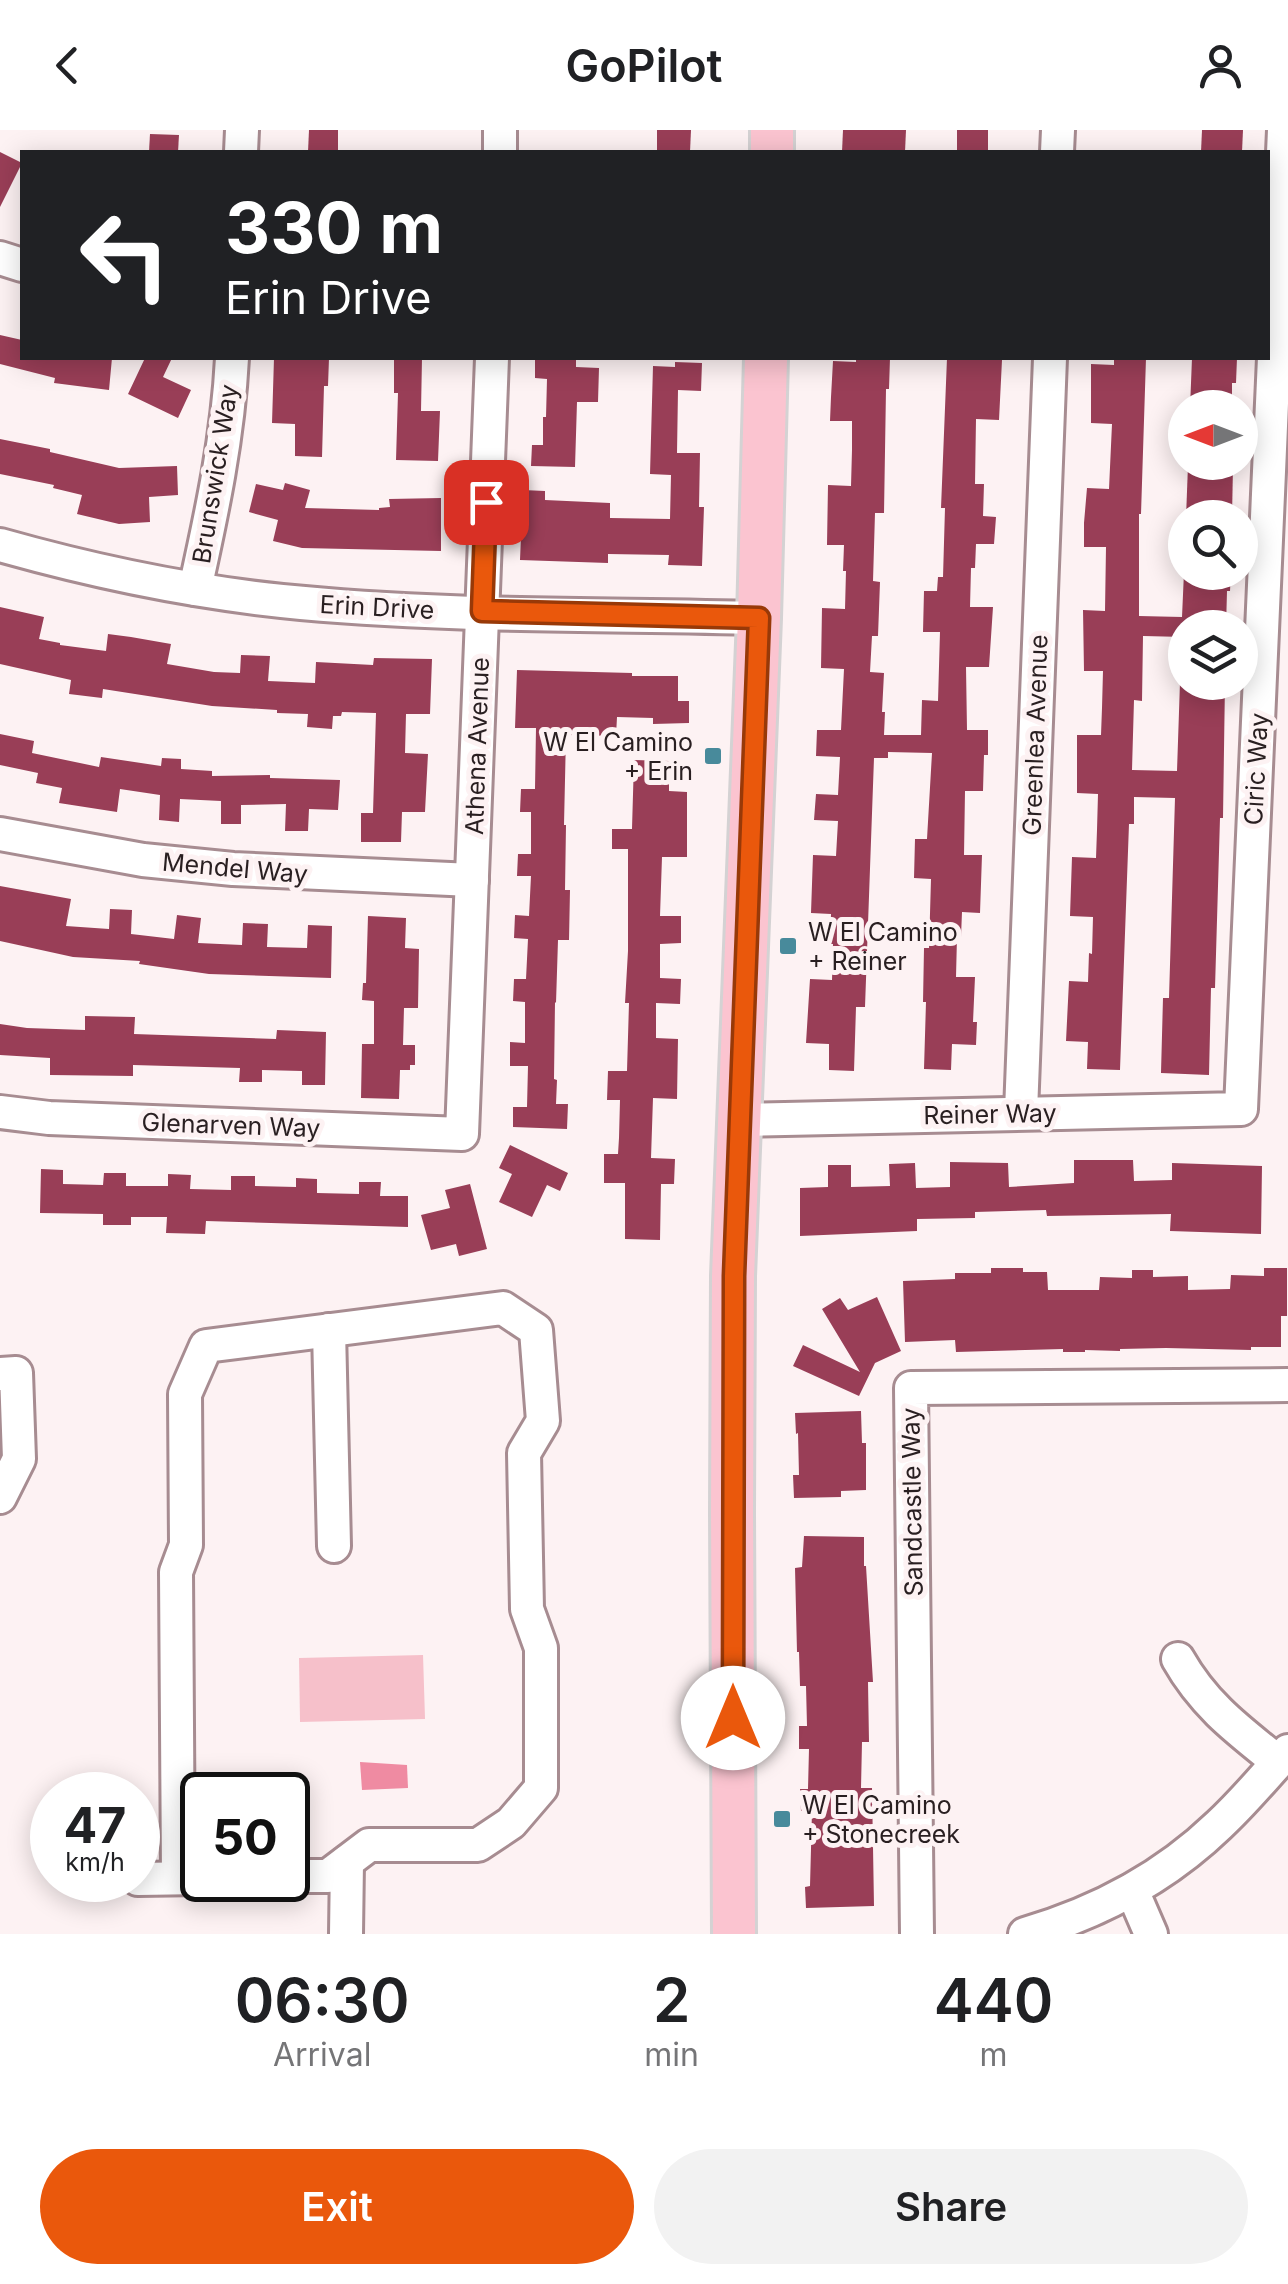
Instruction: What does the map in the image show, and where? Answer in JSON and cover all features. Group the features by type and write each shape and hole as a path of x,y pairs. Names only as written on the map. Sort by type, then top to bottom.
{"main road":[{"path":"734,1934 734,1276 766,360"}],"street":[{"name":"Ciric Way","path":"1241,1109 1284,130"},
{"name":"Brunswick Way","path":"196,590 218,482 232,360"},
{"name":"Athena Avenue","path":"462,1134 492,360"},
{"name":"Greenlea Avenue","path":"1021,1112 1050,360"},
{"name":"Erin Drive","path":"0,545 113,574 280,601 365,608 759,618"},
{"name":"Mendel Way","path":"0,834 143,860 233,870 472,880"},
{"name":"Reiner Way","path":"738,1120 1241,1109"},
{"name":"Glenarven Way","path":"0,1112 48,1118 462,1134"},
{"path":"185,1772 176,1572 186,1546 185,1394 206,1346 503,1308 536,1330 543,1421 524,1453 527,1609 542,1648 542,1788 512,1823 478,1845 369,1845 328,1876 310,1876"},
{"path":"330,1330 334,1546"},
{"path":"0,1374 16,1373 20,1460 0,1497"},
{"name":"Sandcastle Way","path":"917,1934 910,1388 1288,1385"},
{"path":"1026,1934 1100,1906 1183,1856 1220,1825 1283,1757 1213,1709 1178,1659"},
{"path":"346,1934 347,1862"},
{"path":"1132,1890 1151,1934"}],"shaded area":[{"path":"423,1655 425,1719 300,1722 299,1658"},
{"path":"360,1762 407,1765 408,1788 362,1790"}],"building":[{"path":"309,130 338,130 338,150 308,150"},
{"path":"657,130 691,130 690,150 657,150"},
{"path":"843,130 906,130 905,150 842,150"},
{"path":"957,130 988,130 988,150 957,150"},
{"path":"1202,130 1243,130 1242,150 1201,150"},
{"path":"150,134 179,135 178,150 149,150"},
{"path":"0,152 20,162 20,167 0,207"},
{"path":"0,335 20,340 20,360 112,360 109,390 54,383 55,378 0,364"},
{"path":"144,360 171,360 163,377 191,390 178,418 128,394"},
{"path":"274,360 329,360 328,386 324,386 322,457 295,456 295,424 272,423"},
{"path":"394,360 422,360 421,411 440,411 438,461 396,460 398,393 394,393"},
{"path":"535,360 576,360 576,367 599,368 598,402 577,402 575,467 531,466 532,445 543,445 546,417 547,379 535,378"},
{"path":"890,360 884,513 875,513 873,581 880,582 878,636 872,636 870,672 884,673 884,735 921,735 922,700 938,701 940,632 923,632 924,591 937,591 938,577 943,577 945,508 941,508 947,360 1002,360 999,420 976,419 975,484 984,484 983,516 996,517 994,544 976,544 970,607 993,607 989,667 966,667 967,730 988,730 983,791 965,791 964,855 982,855 980,913 962,912 961,937 957,937 956,977 975,977 976,1045 952,1044 951,1070 924,1069 924,948 929,948 931,879 914,878 915,839 927,839 932,753 888,752 888,758 874,758 865,1007 856,1007 854,1071 829,1070 829,1044 806,1043 810,979 832,980 831,914 811,913 813,855 836,856 838,821 814,820 816,794 838,795 840,757 816,756 817,730 841,730 844,669 821,668 822,608 845,609 844,545 827,545 828,485 851,486 852,421 830,421 833,361"},
{"path":"1146,360 1139,616 1168,617 1168,637 1143,636 1142,701 1134,700 1132,770 1177,771 1179,700 1225,700 1223,818 1209,1075 1161,1073 1163,998 1169,998 1175,798 1134,797 1134,824 1129,824 1120,1070 1087,1069 1088,1042 1066,1041 1069,981 1088,982 1089,953 1092,954 1093,917 1070,916 1072,857 1096,858 1098,794 1077,793 1077,735 1101,735 1102,708 1103,671 1084,671 1083,610 1105,611 1106,547 1084,547 1084,523 1087,488 1109,489 1112,424 1091,423 1091,364"},
{"path":"1192,360 1237,360 1236,383 1232,383 1232,390 1191,390"},
{"path":"675,362 702,363 701,391 678,390 677,453 700,453 699,507 704,507 702,566 668,565 669,555 608,554 608,563 520,560 523,490 545,491 545,500 610,503 610,518 670,519 671,475 650,474 653,366 675,367"},
{"path":"0,439 119,468 177,466 178,495 149,497 150,522 119,524 77,514 82,495 0,474"},
{"path":"1187,480 1233,480 1232,500 1187,500"},
{"path":"285,483 310,490 305,508 379,510 390,507 389,499 441,498 441,551 302,548 273,541 278,520 249,512 256,484 283,490"},
{"path":"1183,590 1230,590 1226,610 1182,610"},
{"path":"0,607 44,617 39,639 60,645 106,651 108,634 171,644 167,664 214,672 240,673 241,655 270,656 268,681 315,683 316,662 373,665 374,658 432,659 430,714 406,714 405,753 428,754 425,812 402,812 401,842 361,842 361,813 373,813 376,713 342,712 341,716 333,716 332,729 307,727 308,714 212,706 103,689 102,698 69,694 71,680 0,664"},
{"path":"517,670 678,676 678,701 689,701 689,723 653,724 653,718 617,717 616,736 566,735 564,825 565,890 570,890 569,940 558,940 554,1079 556,1104 568,1104 567,1129 513,1127 513,1107 527,1107 528,1066 510,1066 510,1042 525,1043 525,1002 513,1001 514,979 526,979 528,939 514,938 515,915 529,916 531,876 517,876 518,854 531,854 531,812 520,812 521,789 535,789 536,728 515,728"},
{"path":"0,734 34,741 32,753 99,767 101,757 161,766 162,758 181,759 181,769 212,771 212,776 340,780 338,810 309,809 308,831 285,831 286,804 241,805 241,824 221,824 221,801 180,799 179,822 159,820 160,795 120,789 117,812 59,803 62,788 36,783 38,773 0,765"},
{"path":"634,760 669,761 669,791 687,792 687,857 662,857 660,916 681,916 681,943 660,944 660,978 681,979 680,1004 656,1003 656,1038 678,1039 677,1099 653,1098 651,1158 675,1159 674,1184 661,1184 660,1240 625,1239 625,1183 604,1183 604,1154 618,1154 619,1138 620,1100 607,1100 608,1071 627,1071 629,1003 625,1003 628,849 612,849 612,829 632,829"},
{"path":"0,886 71,899 66,926 109,929 110,909 132,910 131,934 174,939 177,915 201,918 198,943 242,945 243,923 268,924 267,947 307,948 308,925 332,926 331,978 209,974 139,964 140,961 73,957 0,941"},
{"path":"368,916 406,918 405,948 419,949 418,1008 404,1008 403,1045 415,1045 415,1065 410,1065 410,1070 400,1070 399,1099 361,1098 362,1044 374,1044 374,1001 362,1000"},
{"path":"85,1016 135,1017 134,1034 276,1039 277,1030 326,1032 325,1085 302,1085 302,1071 262,1070 262,1082 239,1082 240,1068 133,1065 133,1076 50,1075 50,1058 0,1055 0,1024 85,1030"},
{"path":"510,1145 568,1173 560,1191 547,1185 532,1217 499,1202 512,1174 499,1168"},
{"path":"1074,1160 1133,1160 1134,1181 1172,1180 1172,1163 1262,1166 1261,1234 1170,1231 1171,1214 1047,1216 1046,1210 975,1212 975,1218 917,1219 917,1231 800,1236 800,1188 828,1187 828,1165 851,1165 851,1187 890,1186 889,1164 915,1163 916,1188 950,1187 950,1162 1008,1163 1009,1187 1074,1183"},
{"path":"41,1169 63,1170 63,1184 103,1185 104,1173 126,1173 126,1186 168,1186 168,1174 191,1175 190,1189 231,1190 231,1176 255,1176 255,1186 296,1187 296,1178 317,1179 317,1193 359,1194 359,1182 381,1182 380,1196 408,1196 408,1227 206,1221 205,1234 166,1233 167,1217 131,1217 131,1225 103,1225 103,1214 40,1213"},
{"path":"470,1184 487,1249 459,1256 456,1244 431,1250 421,1215 450,1208 445,1190"},
{"path":"991,1268 1047,1272 1048,1290 1099,1290 1100,1277 1132,1278 1132,1270 1153,1270 1153,1277 1188,1276 1188,1290 1230,1289 1231,1275 1264,1276 1264,1268 1287,1268 1287,1316 1281,1316 1281,1347 956,1352 955,1340 905,1342 903,1281 955,1279 955,1273 991,1273"},
{"path":"877,1297 901,1351 875,1363 859,1396 793,1366 803,1345 860,1372 822,1309 840,1298 848,1310"},
{"path":"861,1411 866,1490 841,1491 841,1497 794,1498 793,1475 799,1475 795,1413"},
{"path":"804,1536 864,1537 873,1682 868,1682 869,1742 862,1742 861,1788 872,1788 874,1906 806,1908 812,1811 801,1811 800,1789 808,1789 809,1749 799,1749 799,1726 807,1726 806,1686 800,1686 797,1652 795,1568 802,1567"}],"place":[{"name":"W El Camino + Erin","path":"713,756"},
{"name":"W El Camino + Reiner","path":"788,946"},
{"name":"W El Camino + Stonecreek","path":"782,1819"}],"route":[{"path":"486,502 482,611 759,618 734,1276 733,1718"}]}
